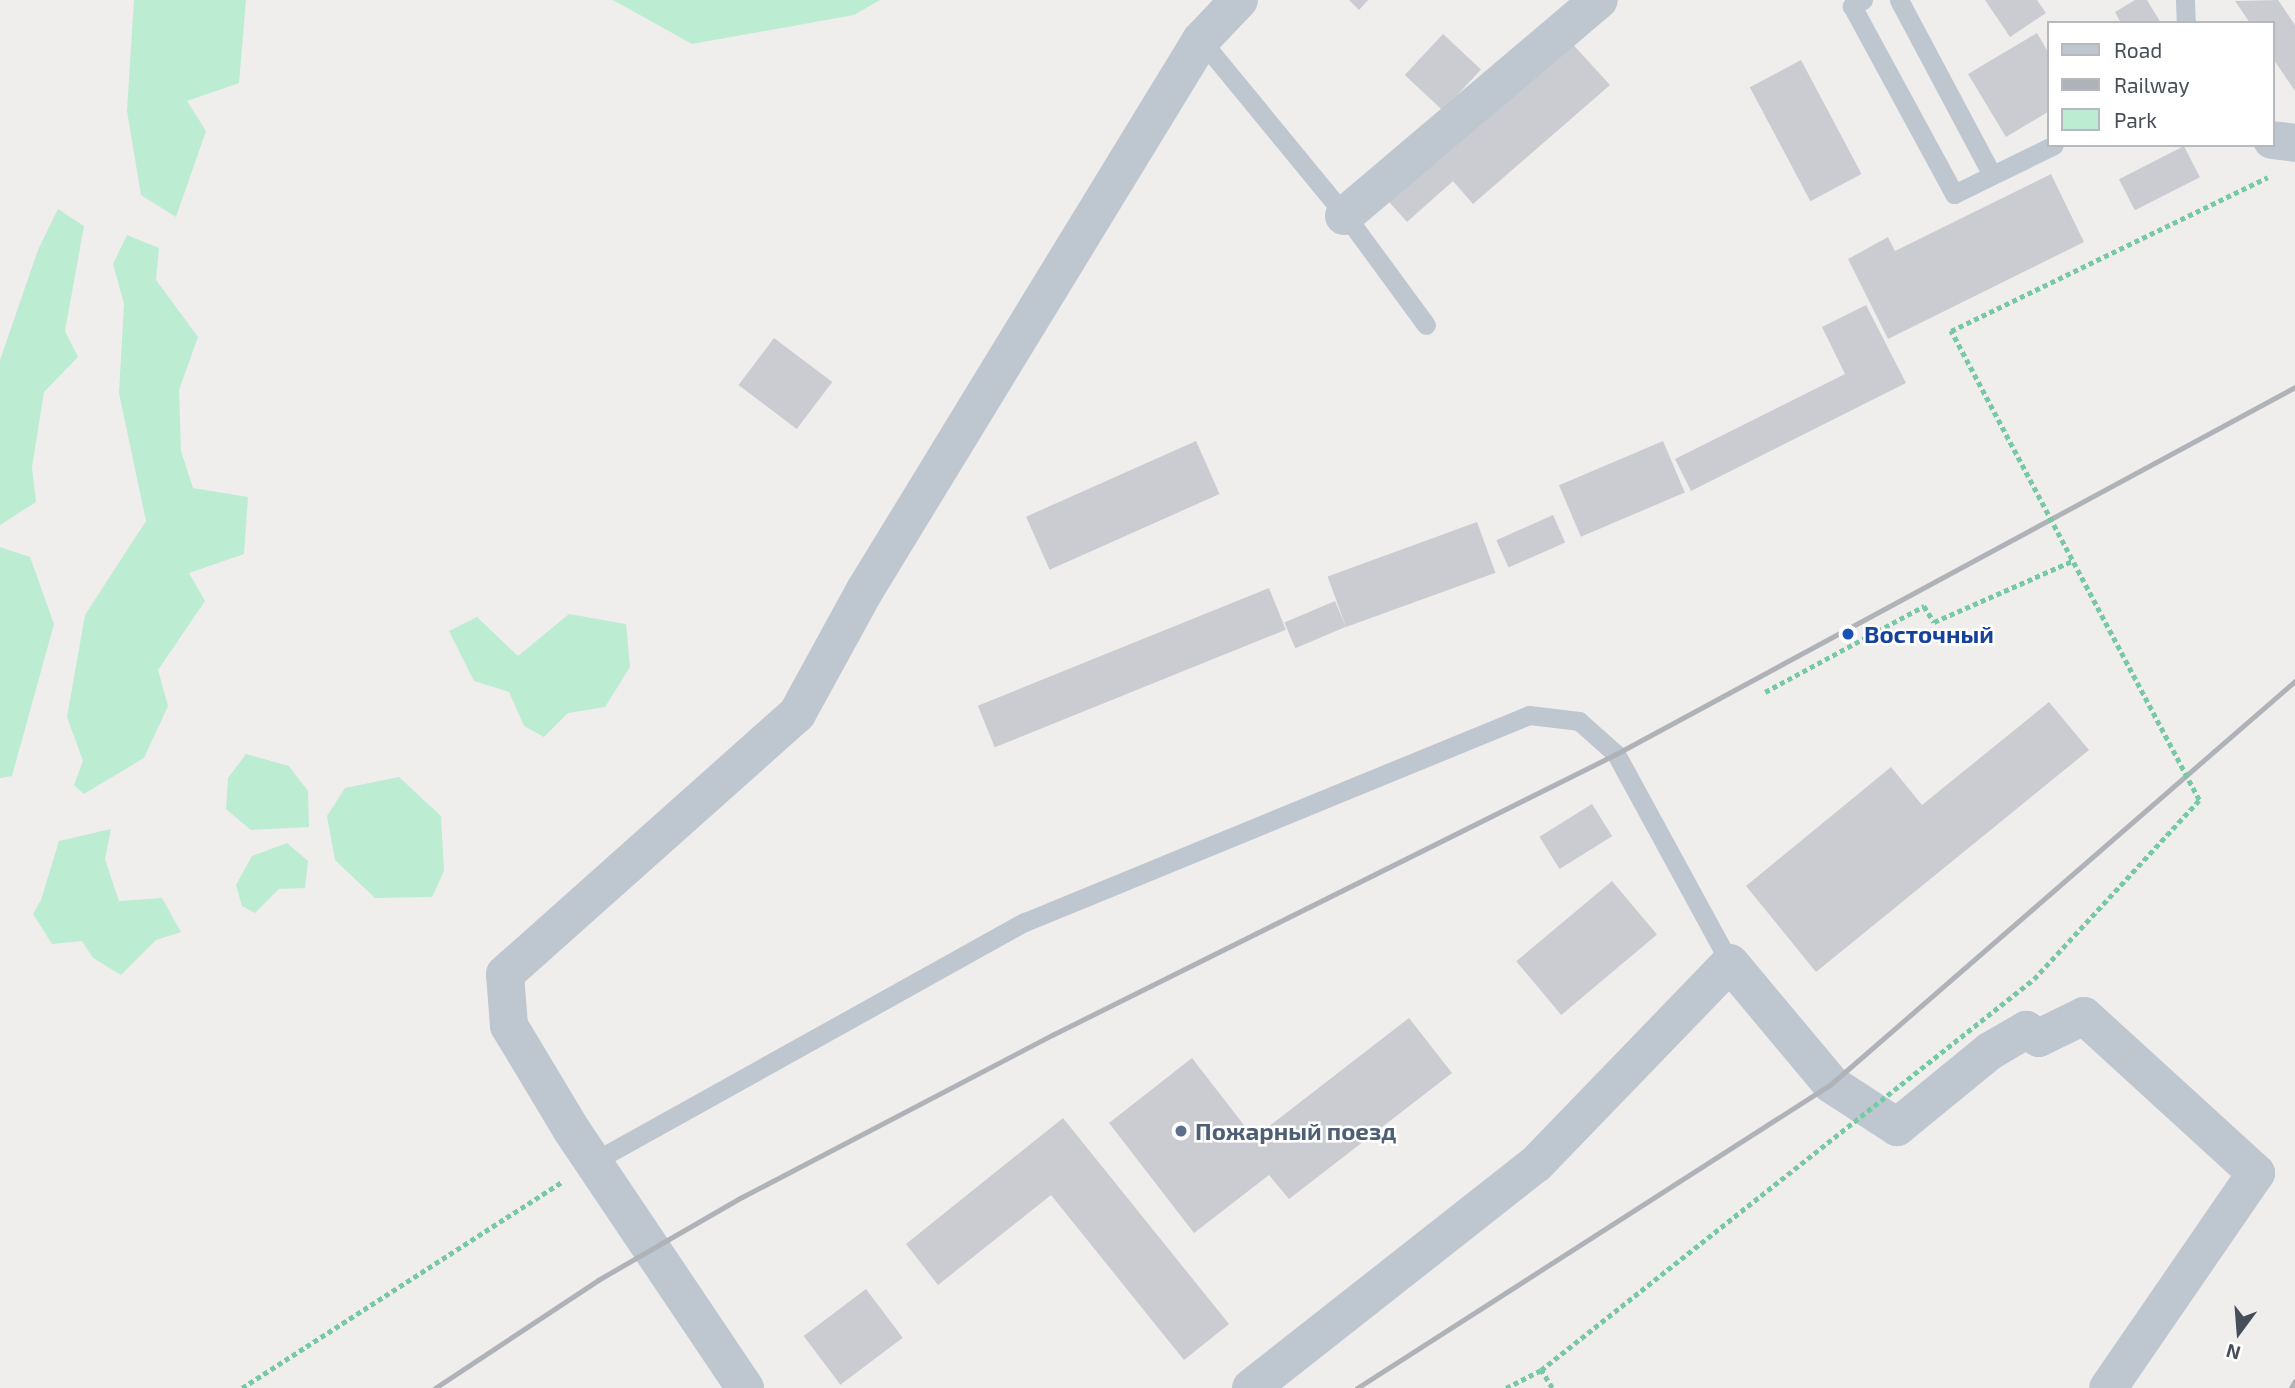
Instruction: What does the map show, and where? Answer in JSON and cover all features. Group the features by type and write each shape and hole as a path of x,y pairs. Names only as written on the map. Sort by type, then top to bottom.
{"street":[{"path":"745,1388 593,1161 509,1027 505,974 797,715 873,579 1201,40 1239,0"},
{"path":"1344,216 1599,0"},
{"path":"2272,158 2295,143"},
{"path":"1251,1388 1536,1164 1730,963 1831,1084 1897,1127 1990,1051 2026,1030 2039,1038 2084,1016 2256,1173 2108,1388"}],"lane":[{"path":"1863,0 1852,6 1954,194 2050,147"},
{"path":"1899,0 1992,175"},
{"path":"2185,0 2186,21"},
{"path":"1201,40 1344,216 1426,326"},
{"path":"593,1161 1026,922 1529,715 1579,721 1616,754 1730,963"}],"path":[{"path":"1506,1388 1541,1370 2034,979 2199,800 1951,331 2111,256 2272,158"},
{"path":"1765,692 1924,606 1934,622 2072,561"},
{"path":"242,1388 593,1161"},
{"path":"1541,1370 1552,1388"}],"green space":[{"path":"134,0 246,0 239,83 187,101 206,131 176,217 141,195 127,111"},
{"path":"613,0 880,0 854,15 692,44"},
{"path":"58,209 84,226 65,331 78,357 44,392 32,467 36,502 0,525 0,360 38,250"},
{"path":"127,235 159,248 156,280 198,337 179,390 181,451 193,488 248,497 244,554 189,573 205,601 158,670 168,706 144,758 84,794 74,785 83,761 67,717 85,615 146,521 119,393 124,304 113,264"},
{"path":"0,547 30,557 54,624 12,776 0,778"},
{"path":"569,614 626,624 630,667 605,707 568,713 544,737 524,726 509,692 474,681 449,631 477,617 518,656"},
{"path":"246,754 289,766 308,791 309,827 251,830 226,809 228,778"},
{"path":"399,777 441,816 444,871 432,897 375,898 335,860 327,816 345,788"},
{"path":"111,829 105,859 119,901 162,898 181,932 156,940 121,975 93,958 82,941 52,944 33,914 41,900 59,841"},
{"path":"287,843 308,861 305,888 279,889 255,913 242,906 236,885 252,856"}],"building":[{"path":"1349,0 1368,0 1359,10"},
{"path":"1985,0 2037,0 2046,13 2010,37"},
{"path":"2135,0 2147,0 2160,21 2120,21 2115,12"},
{"path":"2278,0 2295,25 2295,91 2274,60 2274,21 2249,21 2235,1"},
{"path":"2037,33 2046,49 2046,113 2006,137 1968,74"},
{"path":"1443,34 1481,69 1443,110 1405,75"},
{"path":"1568,39 1610,85 1473,204 1453,181 1407,222 1382,194"},
{"path":"1801,60 1862,174 1810,201 1750,87"},
{"path":"2185,147 2200,177 2135,210 2119,179"},
{"path":"2051,174 2084,242 1888,339 1848,259 1888,237 1895,251"},
{"path":"1866,305 1906,383 1691,491 1675,459 1845,374 1822,327"},
{"path":"774,338 832,382 797,429 738,385"},
{"path":"1196,441 1220,494 1050,570 1026,517"},
{"path":"1663,441 1685,493 1581,537 1559,485"},
{"path":"1553,515 1565,542 1509,568 1496,540"},
{"path":"1477,522 1495,573 1346,627 1328,576"},
{"path":"1269,588 1286,630 995,747 978,706"},
{"path":"1335,601 1346,627 1295,648 1284,622"},
{"path":"2049,702 2089,750 1816,972 1746,886 1891,767 1922,805"},
{"path":"1592,804 1612,836 1560,869 1539,837"},
{"path":"1612,881 1657,935 1561,1015 1516,961"},
{"name":"Пожарный поезд","path":"1409,1018 1452,1073 1289,1199 1269,1175 1194,1233 1109,1123 1192,1058 1254,1138"},
{"path":"1063,1118 1229,1324 1184,1360 1051,1195 938,1285 906,1244"},
{"path":"866,1289 903,1338 840,1385 804,1336"}],"railway":[{"path":"435,1388 598,1280 742,1197 1052,1035 1616,754 2295,387"},
{"path":"1357,1388 1831,1084 2295,681"},
{"path":"2291,1388 2295,1381"}],"place":[{"name":"Восточный","path":"1848,634"},
{"name":"Пожарный поезд","path":"1181,1131"}]}
